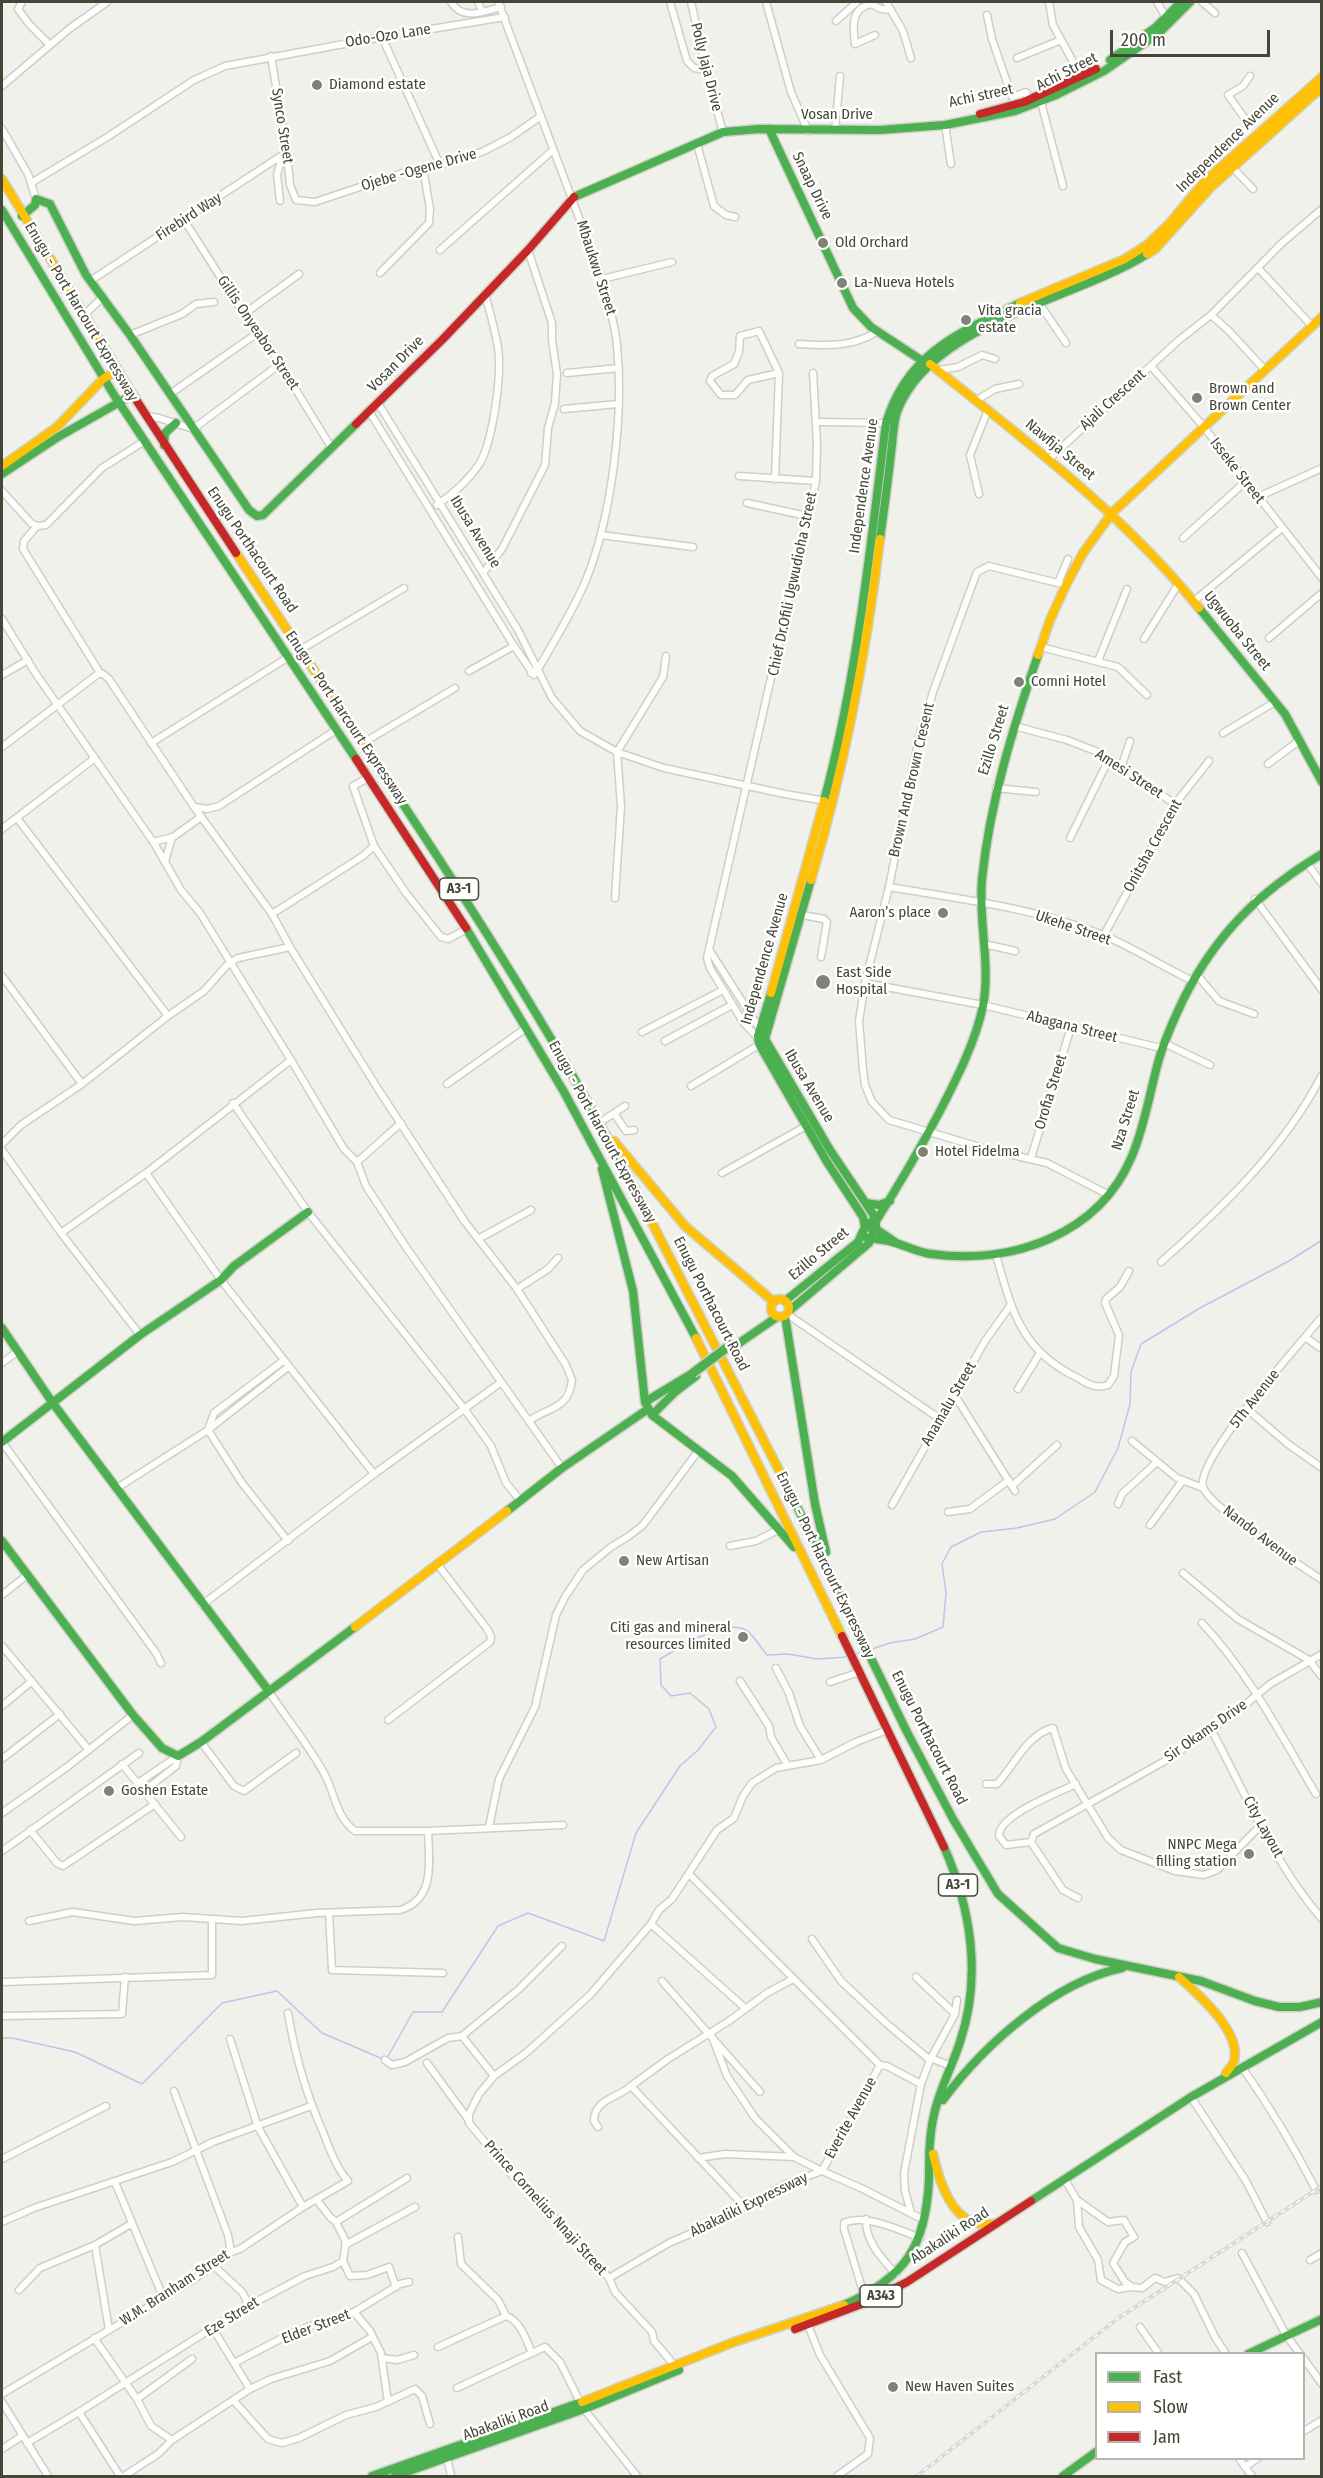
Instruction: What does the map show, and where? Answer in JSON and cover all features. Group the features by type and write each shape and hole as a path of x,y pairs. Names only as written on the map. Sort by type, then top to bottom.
{"main road":[{"path":"1168,20 1181,2"},
{"name":"Achi Street","path":"941,125 1000,116 1041,102 1124,58 1190,2"},
{"name":"Independence Avenue","path":"1028,303 1039,303 1141,254 1172,226 1207,185 1322,77"},
{"name":"Achi street","path":"941,125 945,119 998,110 1082,79"},
{"name":"Independence Avenue","path":"1207,185 1232,167 1279,118 1322,87"},
{"name":"Vosan Drive","path":"36,199 48,203 56,213 90,281 130,335 249,510 256,516 267,513 331,447 378,403 528,250 572,198 723,132 769,129 835,131 941,125"},
{"name":"Snaap Drive","path":"769,129 853,309 878,331 926,362"},
{"name":"Enugu Porthacourt Road","path":"2,179 116,371 488,934 600,1124 654,1224 834,1578 907,1732 953,1819 998,1894 1058,1948 1095,1959 1179,1977"},
{"path":"22,216 35,205 36,199"},
{"name":"Enugu - Port Harcourt Expressway","path":"2,210 103,379 467,929 526,1028 597,1149 690,1327 845,1638 932,1823 966,1910 970,1953 968,2019 933,2116 931,2145"},
{"name":"Independence Avenue","path":"829,801 860,622 886,423 896,394 907,375 974,326 1116,267"},
{"name":"Ezillo Street","path":"876,1225 891,1201 970,1050 982,1005 986,968 981,903 988,832 996,788 1014,726 1062,584 1112,513 1322,317"},
{"name":"Independence Avenue","path":"762,1038 829,801 855,694 876,573 896,415 910,384 926,362"},
{"name":"Nawfija Street","path":"926,362 1049,459 1112,513"},
{"path":"2,466 57,427 103,379 116,371"},
{"path":"2,474 58,437 132,395"},
{"path":"164,445 165,433 176,423"},
{"name":"Ugwuoba Street","path":"1112,513 1194,601 1275,702 1300,740 1322,782"},
{"name":"Nza Street","path":"866,1231 909,1249 930,1254 996,1255 1031,1247 1059,1235 1086,1218 1110,1196 1121,1178 1140,1135 1163,1046 1195,978 1225,931 1255,899 1276,882 1322,854"},
{"name":"Independence Avenue","path":"762,1038 802,915 802,900"},
{"name":"Ibusa Avenue","path":"762,1038 806,1126 866,1231"},
{"name":"Ibusa Avenue","path":"762,1038 830,1150 866,1203 876,1225"},
{"path":"600,1124 685,1226 781,1312 815,1504 834,1578"},
{"path":"597,1149 633,1291 648,1409 732,1476 804,1557"},
{"path":"866,1203 879,1205 891,1201"},
{"path":"2,1442 52,1401 140,1335 221,1280 234,1266 308,1212"},
{"path":"866,1231 876,1225"},
{"path":"866,1231 876,1225"},
{"path":"876,1225 895,1242"},
{"name":"Ezillo Street","path":"781,1312 779,1299 785,1300 821,1274 866,1231"},
{"name":"Ezillo Street","path":"648,1409 734,1344 781,1312 866,1231"},
{"path":"2,1328 52,1401 202,1605 268,1690"},
{"name":"Ezillo Street","path":"648,1409 675,1392 694,1374"},
{"path":"2,1541 26,1576 133,1715 162,1748 178,1756 201,1742 438,1565 562,1468 648,1409"},
{"name":"A343","path":"933,2116 954,2083 977,2060 1002,2037 1061,1994 1101,1971 1112,1968 1140,1968"},
{"name":"A343","path":"1179,1977 1201,1981 1278,2007 1300,2007 1322,2002"},
{"name":"A343","path":"1179,1977 1209,2004 1231,2040 1234,2054 1232,2065 1214,2084"},
{"name":"Abakaliki Road","path":"395,2476 716,2356 808,2325 886,2294 1191,2097 1322,2022"},
{"name":"A343","path":"896,2274 908,2260 921,2238 925,2221 931,2145"},
{"name":"A343","path":"931,2145 935,2169 956,2207 971,2222 996,2224"},
{"name":"Abakaliki Road","path":"372,2476 582,2406 674,2365 864,2295 885,2284 896,2274"},
{"path":"1252,2352 1322,2319"},
{"path":"1063,2476 1095,2453"}],"street":[{"path":"22,2 18,9 50,45"},
{"path":"2,86 50,45 107,2"},
{"path":"451,2 462,13 482,12 499,4"},
{"path":"478,2 482,12"},
{"path":"670,2 687,61 694,68 706,70"},
{"name":"Polly Jaja Drive","path":"691,2 723,132"},
{"path":"766,2 791,92 808,131"},
{"path":"836,21 857,2"},
{"path":"886,2 903,31 911,58"},
{"path":"1049,2 1053,13 1052,20 1082,79"},
{"path":"1157,2 1168,20"},
{"path":"1202,2 1215,13"},
{"name":"Mbaukwu Street","path":"499,4 602,279 613,319 619,368 611,478 601,535 586,581 569,616 538,669 531,673"},
{"path":"875,35 855,44 853,25 856,12 871,4 881,9 891,10"},
{"path":"987,15 992,39 1012,97 1026,92 1028,100"},
{"name":"Odo-Ozo Lane","path":"31,183 109,136 194,80 225,66 505,17"},
{"path":"382,37 440,165"},
{"path":"1017,58 1061,40"},
{"name":"Synco Street","path":"271,57 284,154 293,196"},
{"path":"835,131 840,76"},
{"path":"1248,123 1228,95 1243,86 1250,76"},
{"path":"1041,102 1063,186"},
{"name":"Ojebe -Ogene Drive","path":"293,196 302,203 315,202 397,174 440,165 491,148 541,116"},
{"path":"941,125 951,164"},
{"path":"2,129 19,156 36,199"},
{"path":"697,144 714,206 735,217"},
{"path":"440,250 554,150"},
{"path":"280,201 277,167 284,154"},
{"name":"Firebird Way","path":"90,281 284,154"},
{"path":"1232,167 1253,189"},
{"path":"380,273 420,235 429,223 430,209 423,168"},
{"name":"Ajali Crescent","path":"1049,459 1179,340 1211,315 1322,209"},
{"name":"Gillis Onyeabor Street","path":"184,220 243,314 259,332 280,364 331,447"},
{"path":"483,573 502,549 545,465 548,429 555,403 557,374 552,323 528,250"},
{"path":"602,279 672,262"},
{"path":"1258,268 1312,326"},
{"path":"243,314 299,274"},
{"path":"431,508 440,503 472,473 487,445 498,383 499,360 485,294"},
{"path":"82,316 102,298"},
{"path":"130,335 182,314 196,304 214,302"},
{"path":"1039,303 1066,343"},
{"path":"1211,315 1229,331 1264,370"},
{"path":"775,478 778,373 759,331 740,336 739,352 734,364 712,376 710,381 721,395 735,395 748,380 778,373"},
{"path":"799,344 833,346 865,339 878,331"},
{"path":"170,394 259,332"},
{"path":"939,370 958,367 982,355 995,359"},
{"path":"146,416 193,429 280,364"},
{"name":"Isseke Street","path":"1151,366 1203,426 1322,578"},
{"path":"567,373 619,368"},
{"name":"Chief Dr.Ofili Ugwudioha Street","path":"747,786 816,481 814,377"},
{"path":"976,400 995,389 1018,384"},
{"name":"Ibusa Avenue","path":"378,403 518,630 552,698 580,731 617,753 664,768 829,801"},
{"path":"564,409 618,404"},
{"path":"979,494 970,456 988,410"},
{"name":"Ibusa Avenue","path":"369,411 531,673 541,679"},
{"path":"821,422 886,423"},
{"path":"144,442 102,468 46,525 37,526 24,541 24,549 100,673 109,679 194,807 273,914 290,947 401,1123 478,1239 517,1289 566,1365 572,1380 569,1393 558,1407 544,1411 529,1421"},
{"path":"1258,497 1322,468"},
{"path":"739,476 816,481"},
{"path":"1183,538 1245,482"},
{"path":"2,491 37,526"},
{"path":"747,503 807,516"},
{"path":"1194,601 1282,528"},
{"path":"601,535 693,547"},
{"path":"1062,584 1068,559"},
{"name":"Brown And Brown Cresent","path":"928,1132 889,1120 876,1107 868,1093 859,1035 865,983 889,887 919,737 977,572 989,566 1062,584"},
{"path":"1144,639 1179,584"},
{"path":"300,650 404,588"},
{"path":"1098,661 1127,589"},
{"path":"1269,638 1322,593"},
{"path":"2,619 231,962 344,1149 357,1162 366,1186 500,1383 562,1468"},
{"path":"469,671 514,646"},
{"path":"1041,647 1118,667 1148,695"},
{"path":"615,898 621,806 617,753 663,677 666,656"},
{"path":"151,743 287,658"},
{"path":"2,675 28,660"},
{"path":"2,747 100,673"},
{"path":"363,743 455,688"},
{"path":"1223,733 1275,702"},
{"name":"Amesi Street","path":"1014,726 1082,745 1109,759 1175,804"},
{"path":"194,807 207,809 219,806 336,730"},
{"path":"1268,764 1300,740"},
{"path":"1121,768 1131,741"},
{"path":"2,829 95,758"},
{"path":"1070,837 1109,759"},
{"name":"Onitsha Crescent","path":"1104,935 1175,804 1209,761"},
{"path":"368,778 353,786 374,846 406,893 441,938 448,939 467,929"},
{"name":"Ibusa Avenue","path":"747,786 707,963 749,1030 762,1038"},
{"path":"996,788 1036,792"},
{"path":"153,842 173,837 201,817"},
{"path":"17,818 168,1016"},
{"path":"165,861 173,837"},
{"path":"273,914 374,846"},
{"path":"1307,863 1322,884"},
{"path":"889,887 981,903"},
{"path":"1255,899 1322,990"},
{"name":"Ukehe Street","path":"981,903 1047,917 1104,935 1195,978"},
{"path":"802,915 824,919 827,922 821,957"},
{"path":"984,944 1014,951"},
{"path":"2,1144 21,1125 82,1084 168,1016 204,991 221,970 231,962 245,956 290,947"},
{"name":"Ibusa Avenue","path":"710,951 762,1038"},
{"path":"2,975 82,1084"},
{"path":"1195,978 1220,1001 1254,1014"},
{"name":"Abagana Street","path":"865,983 982,1005 1163,1046 1210,1065"},
{"path":"642,1032 723,990"},
{"path":"665,1041 732,1005"},
{"name":"Orofia Street","path":"1031,1158 1071,1027"},
{"path":"447,1084 526,1028"},
{"path":"691,1086 762,1038"},
{"path":"62,1233 146,1173 291,1060"},
{"path":"1161,1262 1241,1187 1278,1142 1322,1076"},
{"path":"233,1103 308,1212 463,1407 491,1446 506,1483 520,1500"},
{"path":"600,1124 625,1106"},
{"path":"614,1113 626,1131 634,1130"},
{"path":"357,1162 401,1123"},
{"path":"722,1173 806,1126"},
{"path":"928,1132 983,1149 1047,1163 1110,1196"},
{"path":"2,1150 140,1335"},
{"path":"146,1173 221,1280 374,1474"},
{"path":"478,1239 531,1210"},
{"path":"996,1255 1010,1306 1022,1332 1040,1353 1066,1373 1094,1387 1102,1387 1112,1382 1119,1335 1105,1304 1106,1299 1120,1287 1129,1271"},
{"path":"517,1289 548,1269 558,1258"},
{"name":"Anamalu Street","path":"892,1505 985,1341 1010,1306"},
{"path":"781,1312 940,1419"},
{"name":"5Th Avenue","path":"1203,1488 1204,1471 1210,1461 1262,1388 1322,1317"},
{"path":"1305,1337 1322,1349"},
{"path":"2,1363 18,1352"},
{"path":"1018,1389 1040,1353"},
{"path":"208,1430 214,1413 283,1361"},
{"path":"117,1488 208,1430 288,1367"},
{"path":"202,1605 463,1407 500,1383"},
{"path":"954,1394 1012,1486"},
{"path":"1247,1409 1288,1444 1322,1468"},
{"path":"208,1430 242,1483 288,1541"},
{"path":"1132,1441 1183,1480 1203,1488"},
{"path":"2,1442 149,1644 160,1663"},
{"path":"948,1512 970,1509 1012,1486 1057,1444"},
{"path":"489,1827 499,1779 535,1707 556,1615 565,1597 583,1570 643,1525 658,1508 699,1450"},
{"path":"1118,1504 1122,1494 1157,1462"},
{"path":"1150,1525 1183,1480"},
{"name":"Nando Avenue","path":"1203,1488 1224,1509 1322,1580"},
{"path":"730,1546 756,1541 780,1529"},
{"path":"388,1720 490,1642 491,1636 488,1630 438,1565"},
{"path":"1183,1573 1238,1619 1309,1660 1322,1677"},
{"path":"2,1594 26,1576"},
{"path":"1202,1623 1220,1642 1256,1694 1316,1794"},
{"path":"2,1648 89,1750"},
{"name":"Sir Okams Drive","path":"1031,1842 1037,1832 1156,1766 1212,1731 1256,1694 1322,1654"},
{"path":"776,1668 789,1693 800,1726 821,1760"},
{"path":"830,1682 860,1670"},
{"path":"2,1706 32,1681"},
{"path":"740,1681 769,1726 771,1737 788,1766"},
{"path":"268,1690 325,1776 346,1824 355,1831 428,1831 563,1825"},
{"path":"2,1759 60,1714"},
{"path":"2,1813 133,1715"},
{"path":"986,1784 997,1784 1029,1743 1045,1730 1053,1728 1066,1769 1108,1838 1120,1850 1174,1871 1196,1875 1210,1874 1217,1870 1261,1825"},
{"path":"468,2119 478,2094 494,2076 526,2053 590,1995 651,1924 659,1910 672,1899 703,1848 717,1830 734,1818 747,1788 771,1770 821,1760 856,1742 887,1730"},
{"name":"City Layout","path":"1212,1731 1261,1825 1293,1880 1322,1919"},
{"path":"201,1742 234,1786 244,1791 296,1753"},
{"path":"2,1851 139,1753"},
{"path":"138,1783 178,1756"},
{"path":"144,1791 176,1766 178,1756"},
{"path":"122,1764 181,1837"},
{"path":"1076,1784 1012,1816 999,1830 999,1836 1006,1845 1031,1842 1063,1890 1078,1898"},
{"path":"30,1830 57,1863 63,1866 155,1804"},
{"path":"29,1921 73,1912 134,1921 152,1921 170,1917 242,1921 329,1913 400,1910 410,1906 423,1895 429,1870 428,1831"},
{"path":"688,1874 880,2065 887,2066 921,2084"},
{"path":"329,1913 332,1970 443,1973"},
{"path":"2,1982 212,1975 212,1919"},
{"path":"651,1924 745,2008"},
{"path":"812,1939 841,1981 887,2024 930,2060 951,2066"},
{"path":"385,2060 392,2065 405,2062 448,2038 462,2036 518,1990 562,1946"},
{"path":"2,2016 122,2014 125,1977"},
{"path":"916,1977 955,2014"},
{"path":"597,2127 594,2121 597,2109 606,2100 631,2086 684,2049 711,2034 745,2008 793,1979"},
{"path":"662,1981 760,2092"},
{"path":"911,2213 905,2191 904,2173 921,2084 930,2060 955,2014 957,2000"},
{"path":"2,2222 34,2208 172,2162 213,2142 311,2106 294,2047 288,2013"},
{"path":"711,2034 727,2076 750,2109 794,2157 822,2171"},
{"path":"462,2036 494,2076"},
{"path":"230,2039 258,2127 303,2207"},
{"name":"Prince Cornelius Nnaji Street","path":"427,2063 499,2161 609,2278 615,2292 652,2332 654,2341 674,2365"},
{"name":"Everite Avenue","path":"822,2171 880,2065"},
{"path":"1242,2067 1300,2157 1316,2190"},
{"path":"631,2086 745,2207"},
{"path":"174,2091 228,2235 231,2252"},
{"path":"1191,2097 1246,2181 1267,2222"},
{"path":"2,2159 106,2106"},
{"name":"W.M. Branham Street","path":"2,2394 214,2266 231,2252 240,2249 303,2207 348,2181 333,2158 311,2106"},
{"path":"698,2158 725,2154 794,2157"},
{"name":"Abakaliki Expressway","path":"609,2278 669,2243 716,2223 732,2211 745,2207 786,2184 822,2171 925,2221"},
{"path":"336,2222 407,2178"},
{"path":"1065,2180 1077,2200 1108,2222 1124,2220 1134,2237 1125,2242 1113,2263 1125,2282 1132,2287"},
{"path":"115,2182 163,2297"},
{"path":"317,2200 336,2222 346,2242 343,2261 350,2276 389,2267 396,2287"},
{"path":"1077,2200 1079,2226 1098,2260 1101,2280 1118,2289 1142,2288 1155,2278 1165,2282 1178,2278 1194,2294 1225,2352"},
{"path":"345,2245 415,2207"},
{"path":"864,2295 843,2226 850,2221 866,2220 921,2238"},
{"path":"866,2220 865,2232 868,2239 896,2274"},
{"path":"19,2290 40,2268 94,2245 131,2224"},
{"path":"458,2237 461,2264 498,2300 506,2316 517,2323 532,2353"},
{"path":"94,2245 109,2330"},
{"path":"1242,2253 1286,2335 1299,2352"},
{"path":"1310,2260 1322,2253"},
{"name":"Eze Street","path":"27,2443 127,2384 154,2363 244,2308 305,2276 333,2267 343,2261"},
{"path":"214,2266 245,2296 247,2301 244,2308"},
{"name":"Elder Street","path":"234,2363 294,2332 298,2333 305,2328 354,2312 408,2282"},
{"path":"354,2312 370,2331 382,2358 388,2402"},
{"path":"438,2347 506,2316"},
{"path":"808,2325 820,2355 870,2438 868,2454 837,2476"},
{"path":"1140,2327 1158,2352"},
{"path":"213,2329 250,2389"},
{"path":"79,2412 122,2476 149,2461 172,2440 250,2389 271,2379 330,2361 372,2337"},
{"path":"94,2338 137,2399 151,2426 172,2440"},
{"path":"457,2388 545,2347 560,2362 582,2406 637,2476"},
{"path":"382,2358 397,2360 414,2355"},
{"path":"137,2399 192,2359"},
{"path":"1305,2360 1322,2384"},
{"path":"234,2401 268,2439 282,2444 346,2415 388,2402 415,2390 419,2391 430,2424"},
{"path":"2,2402 48,2476"},
{"path":"1305,2430 1322,2420"},
{"path":"2,2449 22,2436"},
{"path":"447,2458 451,2476"},
{"path":"1240,2460 1252,2476"},
{"path":"1245,2467 1255,2460"}],"waterway":[{"path":"872,1649 915,1639 943,1627 946,1593 942,1564 951,1547 981,1532 1017,1528 1055,1519 1095,1492 1118,1448 1130,1404 1131,1372 1141,1344 1200,1308 1289,1261 1322,1240"},
{"path":"387,2058 413,2012 442,2012 498,1926 528,1913 604,1941 636,1833 680,1766 698,1750 716,1727 709,1709 690,1693 671,1696 661,1685 660,1659 702,1636 737,1627 749,1632 767,1655 788,1654 817,1659 847,1657"},
{"path":"854,1655 864,1651"},
{"path":"2,2038 12,2038 75,2052 142,2084 222,2003 277,1991 322,2033 383,2059"}],"railway":[{"path":"917,2476 1117,2319 1322,2186"}],"traffic: fast":[{"path":"1110,60 1156,27 1181,2"},
{"path":"574,197 723,132 759,129 880,130 945,125 1015,111 1056,95 1104,71 1159,33 1190,2"},
{"path":"769,129 853,308 871,327 921,360"},
{"path":"22,216 35,205 36,199 50,204 86,275 130,335 249,510 257,516 263,515 356,424"},
{"path":"2,210 114,395 356,759"},
{"path":"880,539 897,412 914,382 940,356 971,335 1007,317 1117,270 1147,254"},
{"path":"824,801 854,661 886,423 895,399 907,379 938,348 976,325 1020,303"},
{"path":"2,474 58,437 132,395"},
{"path":"164,445 165,433 176,423"},
{"path":"1199,608 1285,714 1322,782"},
{"path":"871,1222 876,1221 932,1125 965,1060 980,1020 986,974 981,895 986,850 1004,765 1038,655"},
{"path":"365,747 502,958 567,1066 628,1176"},
{"path":"865,1237 889,1241 931,1254 962,1256 992,1254 1021,1249 1050,1239 1075,1225 1098,1206 1117,1183 1132,1156 1164,1044 1196,976 1241,916 1278,884 1322,854"},
{"path":"789,1311 869,1243 876,1225 873,1214 830,1150 765,1039 811,880"},
{"path":"466,928 564,1092 696,1338"},
{"path":"771,993 758,1036 759,1044 827,1162 863,1217 865,1227 858,1242 785,1301"},
{"path":"602,1169 633,1291 645,1402"},
{"path":"866,1203 879,1205 890,1201"},
{"path":"2,1442 140,1335 221,1280 234,1266 308,1212"},
{"path":"870,1228 876,1229 895,1242"},
{"path":"785,1316 815,1504 826,1552"},
{"path":"735,1346 777,1317"},
{"path":"2,1328 52,1402 268,1690"},
{"path":"693,1373 733,1343"},
{"path":"693,1373 645,1402 652,1415 675,1392 696,1376"},
{"path":"507,1511 562,1468 648,1409"},
{"path":"652,1415 732,1476 794,1547"},
{"path":"783,1478 907,1732 953,1819 998,1894 1058,1948 1095,1959 1201,1981 1255,2001 1279,2007 1300,2007 1322,2002"},
{"path":"2,1541 133,1715 162,1748 178,1756 201,1742 355,1627"},
{"path":"844,2305 883,2283 897,2270 909,2257 923,2223 927,2203 932,2123 939,2097 960,2042 971,1993 972,1968 967,1918 944,1847"},
{"path":"943,2100 979,2058 1022,2019 1046,2001 1096,1975 1122,1968"},
{"path":"1031,2201 1191,2097 1322,2022"},
{"path":"1252,2352 1322,2319"},
{"path":"395,2476 584,2409 679,2370"},
{"path":"372,2476 582,2402"},
{"path":"1063,2476 1095,2453"}],"traffic: slow":[{"path":"1020,303 1125,259 1147,245 1169,224 1204,182 1322,77"},
{"path":"1147,254 1155,249 1210,188 1322,87"},
{"path":"2,179 131,392"},
{"path":"1038,655 1050,620 1066,585 1083,553 1112,513 1322,317"},
{"path":"930,364 1037,450 1105,509 1138,540 1199,608"},
{"path":"2,466 57,427 103,379 116,371"},
{"path":"811,880 834,796 853,711 880,539"},
{"path":"236,553 365,747"},
{"path":"771,993 824,801"},
{"path":"614,1141 685,1226 774,1302"},
{"path":"628,1176 783,1478"},
{"path":"780,1299 786,1302 789,1308 786,1314 780,1317 774,1314 771,1308 774,1302 780,1299"},
{"path":"696,1338 842,1636"},
{"path":"355,1627 507,1511"},
{"path":"1179,1977 1217,2014 1231,2038 1235,2050 1234,2061 1226,2073"},
{"path":"933,2154 941,2183 957,2210 972,2222 996,2224"},
{"path":"582,2402 734,2342 844,2305"}],"traffic: jam":[{"path":"980,114 1024,102 1096,69"},
{"path":"356,424 442,340 528,250 574,197"},
{"path":"131,392 236,553"},
{"path":"356,759 466,928"},
{"path":"842,1636 944,1847"},
{"path":"795,2329 867,2302 907,2282 1031,2201"}],"place":[{"name":"Diamond estate","path":"317,85"},
{"name":"Old Orchard","path":"823,243"},
{"name":"La-Nueva Hotels","path":"842,283"},
{"name":"Vita gracia estate","path":"966,320"},
{"name":"Brown and Brown Center","path":"1197,398"},
{"name":"Comni Hotel","path":"1019,682"},
{"name":"Aaron’s place","path":"943,913"},
{"name":"East Side Hospital","path":"823,982"},
{"name":"Hotel Fidelma","path":"923,1152"},
{"name":"New Artisan","path":"624,1561"},
{"name":"Citi gas and mineral resources limited","path":"743,1637"},
{"name":"Goshen Estate","path":"109,1791"},
{"name":"NNPC Mega filling station","path":"1249,1854"},
{"name":"New Haven Suites","path":"893,2387"}]}
